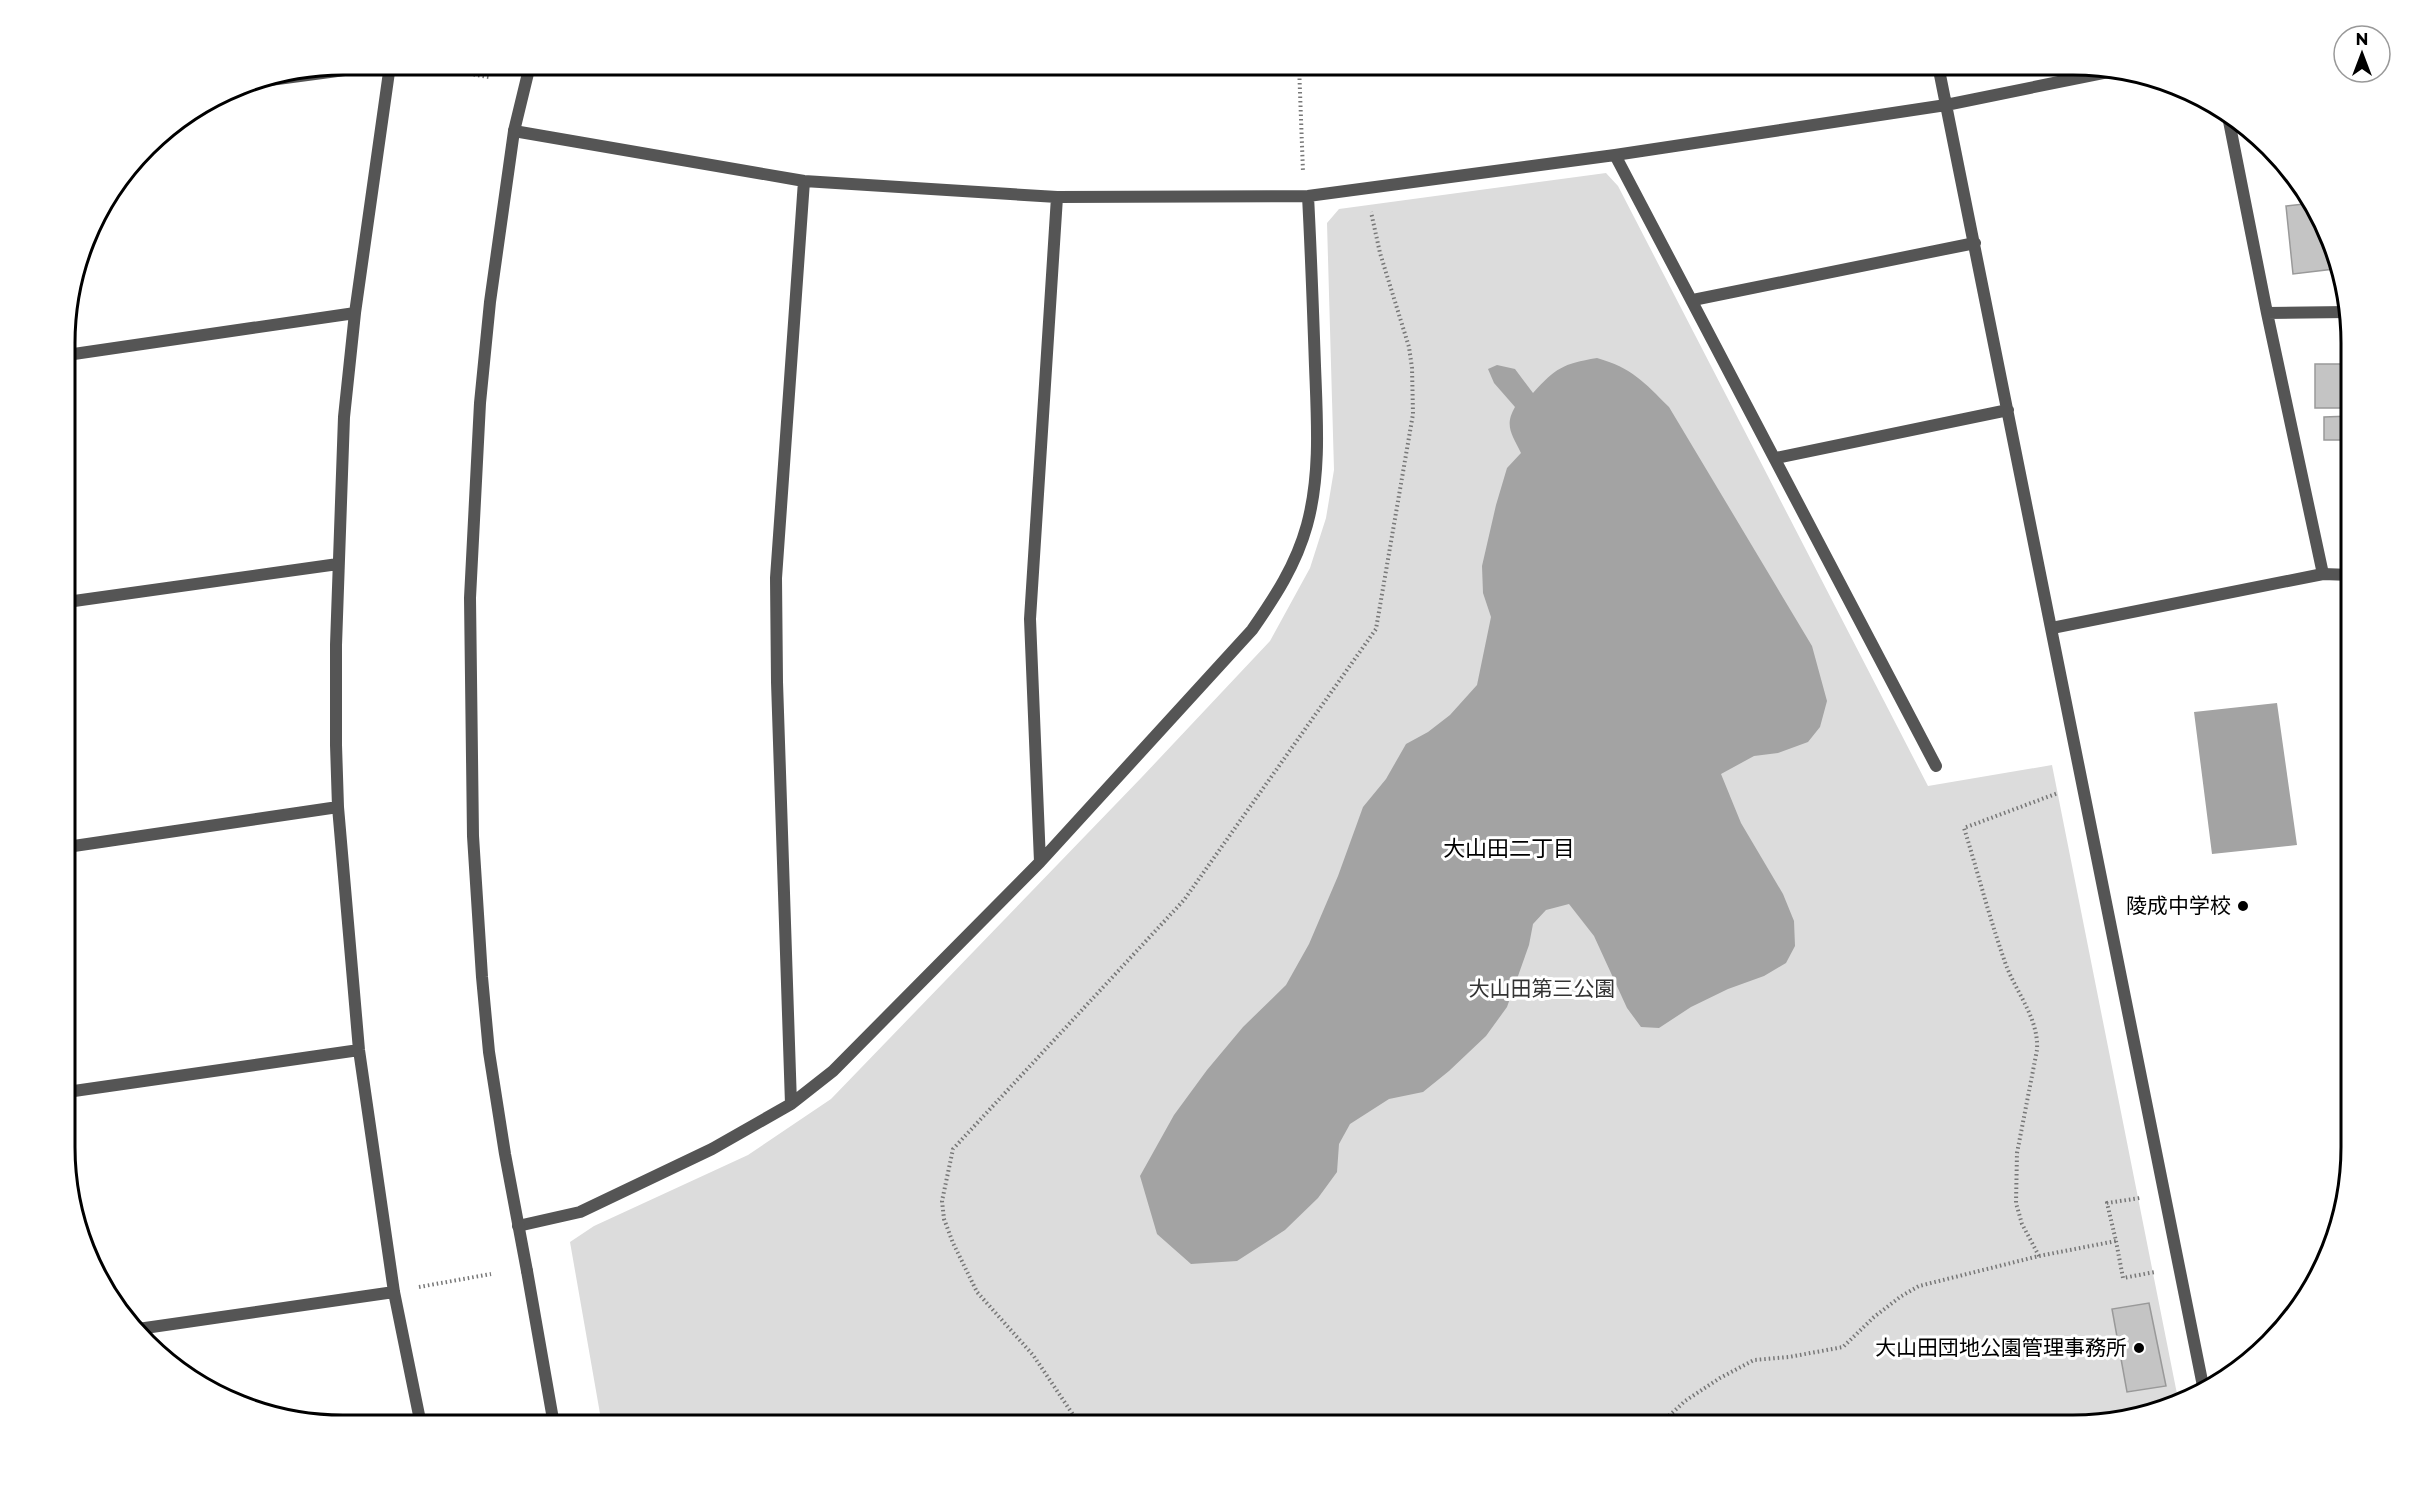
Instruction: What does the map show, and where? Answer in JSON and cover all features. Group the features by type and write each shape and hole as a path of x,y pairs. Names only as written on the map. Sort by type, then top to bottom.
{"street":[{"path":"388,75 355,313 344,417 338,564 336,745 338,807 360,1050 394,1292 419,1415"},
{"path":"527,75 514,131 490,302 480,403 470,598 470,693 473,836 483,988 491,1064 552,1415"},
{"path":"1940,75 2202,1382"},
{"path":"514,131 804,181 1057,197 1306,196 1615,155 1946,105 2089,76"},
{"path":"2230,126 2323,574"},
{"path":"1615,155 1936,766"},
{"path":"791,1104 777,682 776,578 804,181"},
{"path":"518,1226 580,1212 712,1149 791,1104 833,1071 1040,862 1252,630 1280,590 1296,557 1313,502 1317,471 1317,410 1306,196"},
{"path":"1040,862 1030,619 1057,197"},
{"path":"1693,300 1974,243"},
{"path":"2267,313 2339,312"},
{"path":"75,355 355,313"},
{"path":"1776,458 2008,410"},
{"path":"75,601 338,564"},
{"path":"2052,628 2323,574 2341,575"},
{"path":"75,846 338,807"},
{"path":"75,1091 360,1050"},
{"path":"145,1328 394,1292"}],"path":[{"path":"477,75 489,77"},
{"path":"1300,75 1306,196"},
{"path":"1074,1415 1033,1355 977,1292 944,1219 942,1201 944,1183 953,1149 1184,900 1376,629 1413,414 1413,379 1409,347 1380,253 1365,189"},
{"path":"2040,1256 2022,1224 2016,1203 2017,1153 2038,1038 2035,1025 2007,966 1964,828 2060,792"},
{"path":"2144,1197 2107,1203 2123,1278 2158,1271"},
{"path":"1670,1415 1685,1401 1720,1378 1754,1360 1789,1357 1844,1347 1874,1317 1919,1286 2040,1256 2116,1241"},
{"path":"394,1292 490,1274"}],"green space":[{"name":"大山田第三公園","path":"1606,173 1618,186 1928,786 2052,765 2177,1394 2125,1410 2073,1415 600,1415 570,1242 594,1226 748,1155 831,1099 1270,641 1310,568 1326,518 1334,470 1327,223 1339,209"}],"shaded area":[{"path":"1597,358 1629,371 1669,407 1812,646 1827,701 1820,727 1808,742 1778,753 1754,756 1721,774 1741,823 1783,894 1794,921 1795,946 1786,963 1764,976 1728,989 1691,1007 1659,1028 1641,1027 1627,1008 1594,936 1569,904 1546,910 1533,924 1529,945 1507,1007 1486,1036 1423,1092 1389,1099 1350,1124 1339,1144 1337,1172 1318,1198 1285,1230 1237,1261 1191,1264 1157,1234 1140,1176 1174,1115 1207,1070 1243,1027 1286,985 1309,944 1338,876 1363,807 1386,779 1406,744 1428,732 1450,715 1477,685 1491,617 1483,593 1482,566 1507,468 1521,453 1510,430 1510,420 1515,407 1494,383 1488,369 1497,365 1515,369 1533,393 1560,368 1575,362"},
{"path":"2277,703 2297,845 2212,854 2194,712"}],"building":[{"path":"2302,204 2321,240 2331,269 2293,274 2286,206"},
{"path":"2315,364 2341,364 2341,408 2315,408"},
{"path":"2341,416 2341,440 2324,440 2324,417"},
{"name":"大山田団地公園管理事務所","path":"2149,1303 2166,1386 2127,1392 2112,1309"}],"place":[{"name":"陵成中学校","path":"2243,906"},
{"name":"大山田団地公園管理事務所","path":"2139,1348"}],"district":[{"name":"大山田二丁目","path":"1509,848"}]}
